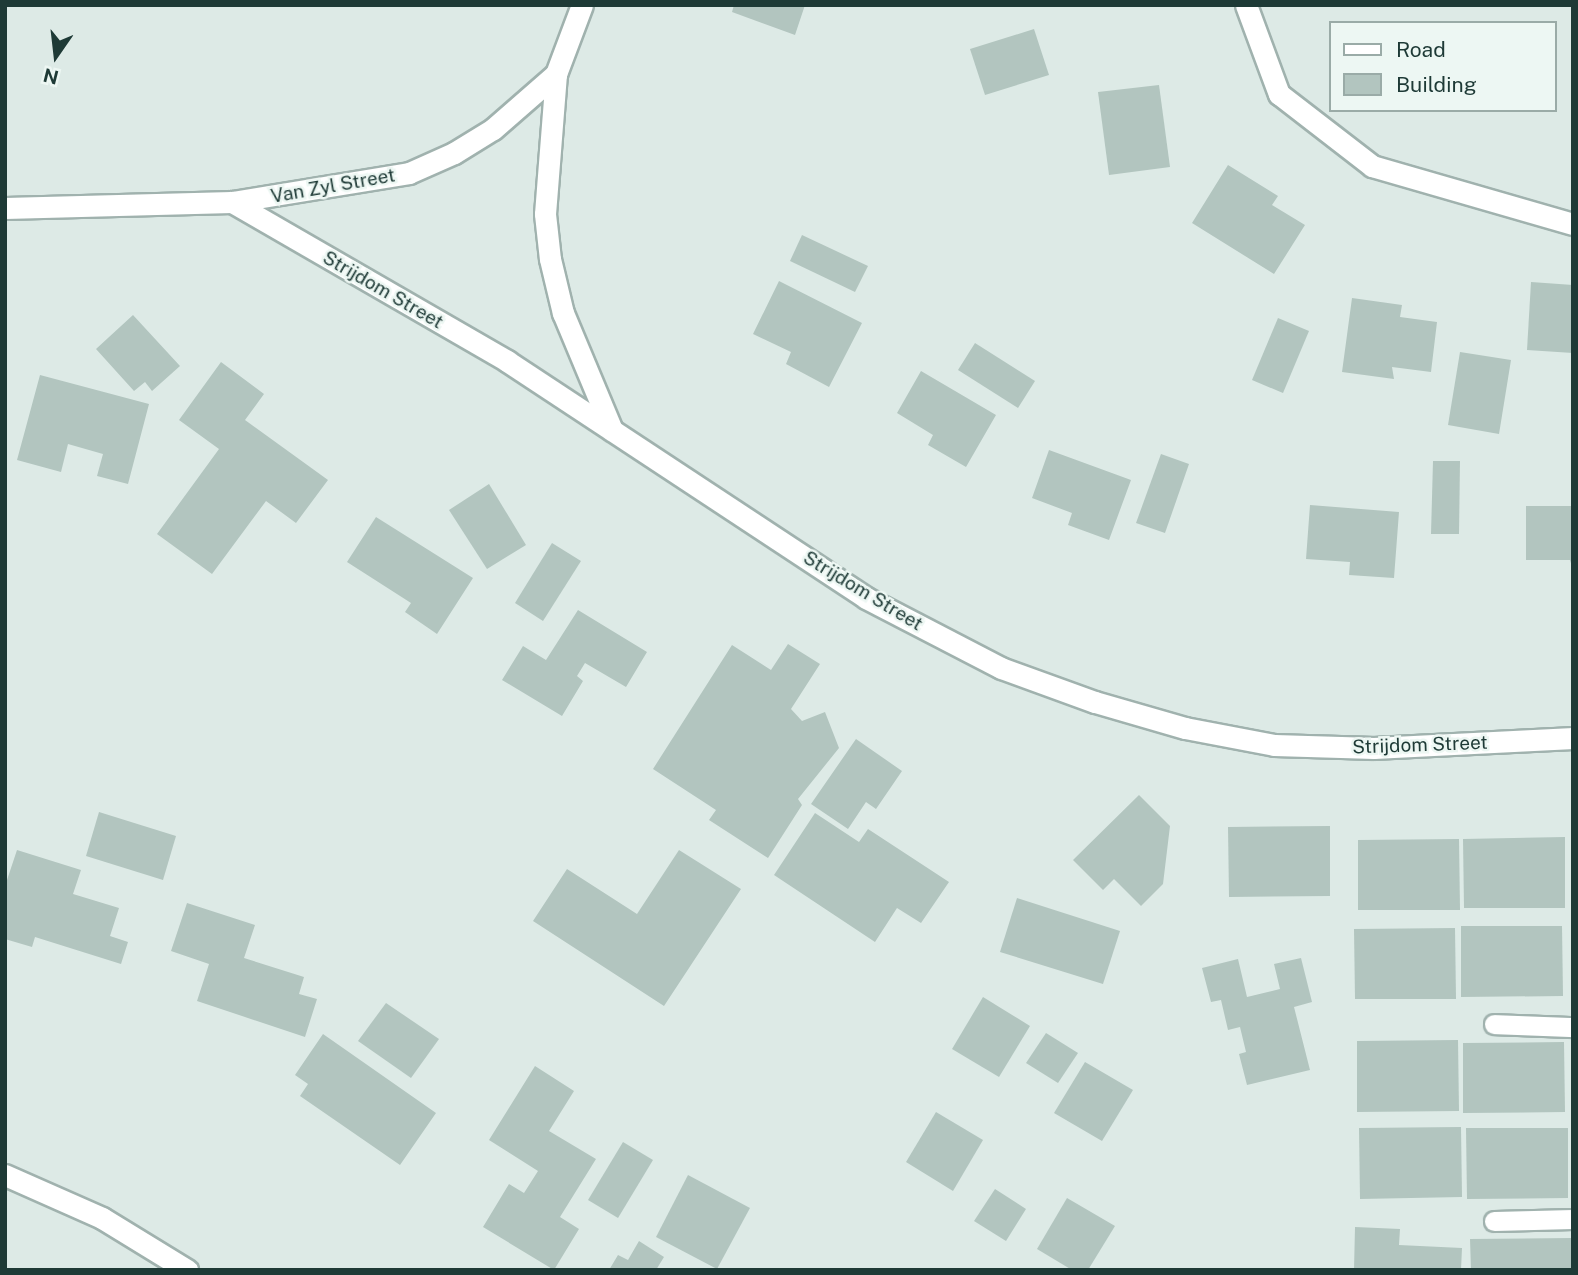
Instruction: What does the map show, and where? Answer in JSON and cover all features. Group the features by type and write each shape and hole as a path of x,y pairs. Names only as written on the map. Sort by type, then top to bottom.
{"street":[{"name":"Van Zyl Street","path":"5,208 232,202 410,173 454,153 493,129 556,74 582,5"},
{"path":"1246,5 1279,94 1372,166 1573,224"},
{"path":"556,74 545,214 550,259 563,313 611,430"},
{"name":"Strijdom Street","path":"232,202 507,361 866,598 1001,668 1095,702 1185,728 1274,745 1374,748 1573,738"},
{"path":"5,1175 102,1218 187,1270"}],"lane":[{"path":"1494,1024 1573,1027"},
{"path":"1494,1221 1573,1219"}],"building":[{"path":"734,5 805,5 795,35 732,12"},
{"path":"1034,29 1049,75 985,95 970,49"},
{"path":"1159,85 1170,167 1109,175 1098,92"},
{"path":"1228,165 1278,196 1272,205 1305,225 1274,274 1192,223"},
{"path":"802,235 868,266 855,292 790,261"},
{"path":"779,281 862,323 829,387 786,364 791,352 753,334"},
{"path":"1531,282 1573,285 1573,353 1527,350"},
{"path":"1352,298 1402,305 1400,317 1437,322 1431,372 1392,367 1394,379 1342,372"},
{"path":"133,315 180,366 152,391 145,382 134,391 96,349"},
{"path":"1278,318 1309,331 1283,393 1252,380"},
{"path":"975,343 1035,381 1018,408 958,370"},
{"path":"1460,352 1511,360 1499,434 1448,425"},
{"path":"221,362 264,394 245,420 328,480 296,523 266,501 212,574 157,534 219,449 179,420"},
{"path":"921,371 996,415 966,467 928,445 933,435 897,413"},
{"path":"40,375 149,404 128,484 97,476 103,454 68,444 61,472 17,460"},
{"path":"1049,450 1131,480 1109,540 1068,525 1072,513 1032,498"},
{"path":"1161,454 1189,464 1165,533 1136,523"},
{"path":"1433,461 1460,461 1459,534 1431,534"},
{"path":"489,484 526,545 487,569 449,510"},
{"path":"1310,505 1399,512 1394,578 1349,575 1350,562 1306,559"},
{"path":"1526,506 1573,506 1573,570 1570,560 1526,560"},
{"path":"376,517 473,578 437,634 405,612 411,603 347,562"},
{"path":"552,543 581,561 543,621 515,603"},
{"path":"578,610 647,652 626,687 585,663 577,676 583,681 562,716 502,680 523,646 546,660"},
{"path":"788,644 820,664 791,709 802,721 825,712 839,748 798,799 802,805 768,858 709,820 716,810 653,769 732,645 771,670"},
{"path":"856,739 902,771 876,809 866,802 848,829 811,804"},
{"path":"1139,795 1170,826 1163,884 1141,906 1114,879 1103,890 1073,860"},
{"path":"99,812 176,836 163,880 86,856"},
{"path":"815,813 859,842 868,829 949,882 921,923 897,908 875,942 774,875"},
{"path":"1330,826 1330,896 1229,897 1228,827"},
{"path":"1565,837 1565,908 1464,908 1463,839"},
{"path":"1459,839 1460,910 1358,910 1358,840"},
{"path":"17,850 81,870 73,894 119,908 110,936 128,942 121,964 35,937 32,947 5,939 5,886"},
{"path":"679,850 741,889 664,1006 533,921 567,869 637,914"},
{"path":"1017,898 1120,931 1103,984 1000,952"},
{"path":"187,903 255,925 244,958 304,977 299,994 317,999 305,1037 197,1001 209,964 171,951"},
{"path":"1461,926 1562,926 1563,996 1461,997"},
{"path":"1455,928 1456,999 1355,999 1354,929"},
{"path":"1301,958 1312,1002 1294,1007 1310,1070 1247,1085 1239,1054 1246,1052 1240,1027 1228,1030 1221,1000 1211,1002 1202,968 1238,959 1247,997 1280,989 1274,964"},
{"path":"983,997 1030,1026 999,1077 952,1049"},
{"path":"386,1003 439,1039 411,1078 358,1041"},
{"path":"1046,1033 1078,1053 1058,1083 1026,1063"},
{"path":"323,1034 436,1113 400,1165 300,1096 308,1084 295,1075"},
{"path":"1458,1040 1459,1111 1357,1112 1357,1041"},
{"path":"1564,1042 1565,1112 1463,1113 1463,1043"},
{"path":"1085,1062 1133,1090 1102,1141 1054,1113"},
{"path":"535,1066 574,1091 549,1131 596,1159 560,1217 579,1229 554,1270 483,1227 509,1184 524,1193 538,1171 489,1140"},
{"path":"936,1112 983,1140 953,1191 906,1162"},
{"path":"1461,1127 1462,1197 1360,1199 1359,1128"},
{"path":"1466,1128 1568,1128 1568,1198 1467,1199"},
{"path":"623,1142 653,1160 618,1218 588,1200"},
{"path":"688,1175 750,1208 717,1269 656,1237"},
{"path":"995,1189 1026,1209 1006,1241 974,1221"},
{"path":"1067,1198 1115,1226 1088,1270 1072,1270 1037,1249"},
{"path":"1355,1227 1400,1229 1399,1245 1462,1248 1461,1270 1354,1270"},
{"path":"1572,1238 1572,1270 1471,1270 1470,1239"},
{"path":"639,1241 664,1257 656,1270 609,1270 618,1255 628,1260"}]}
